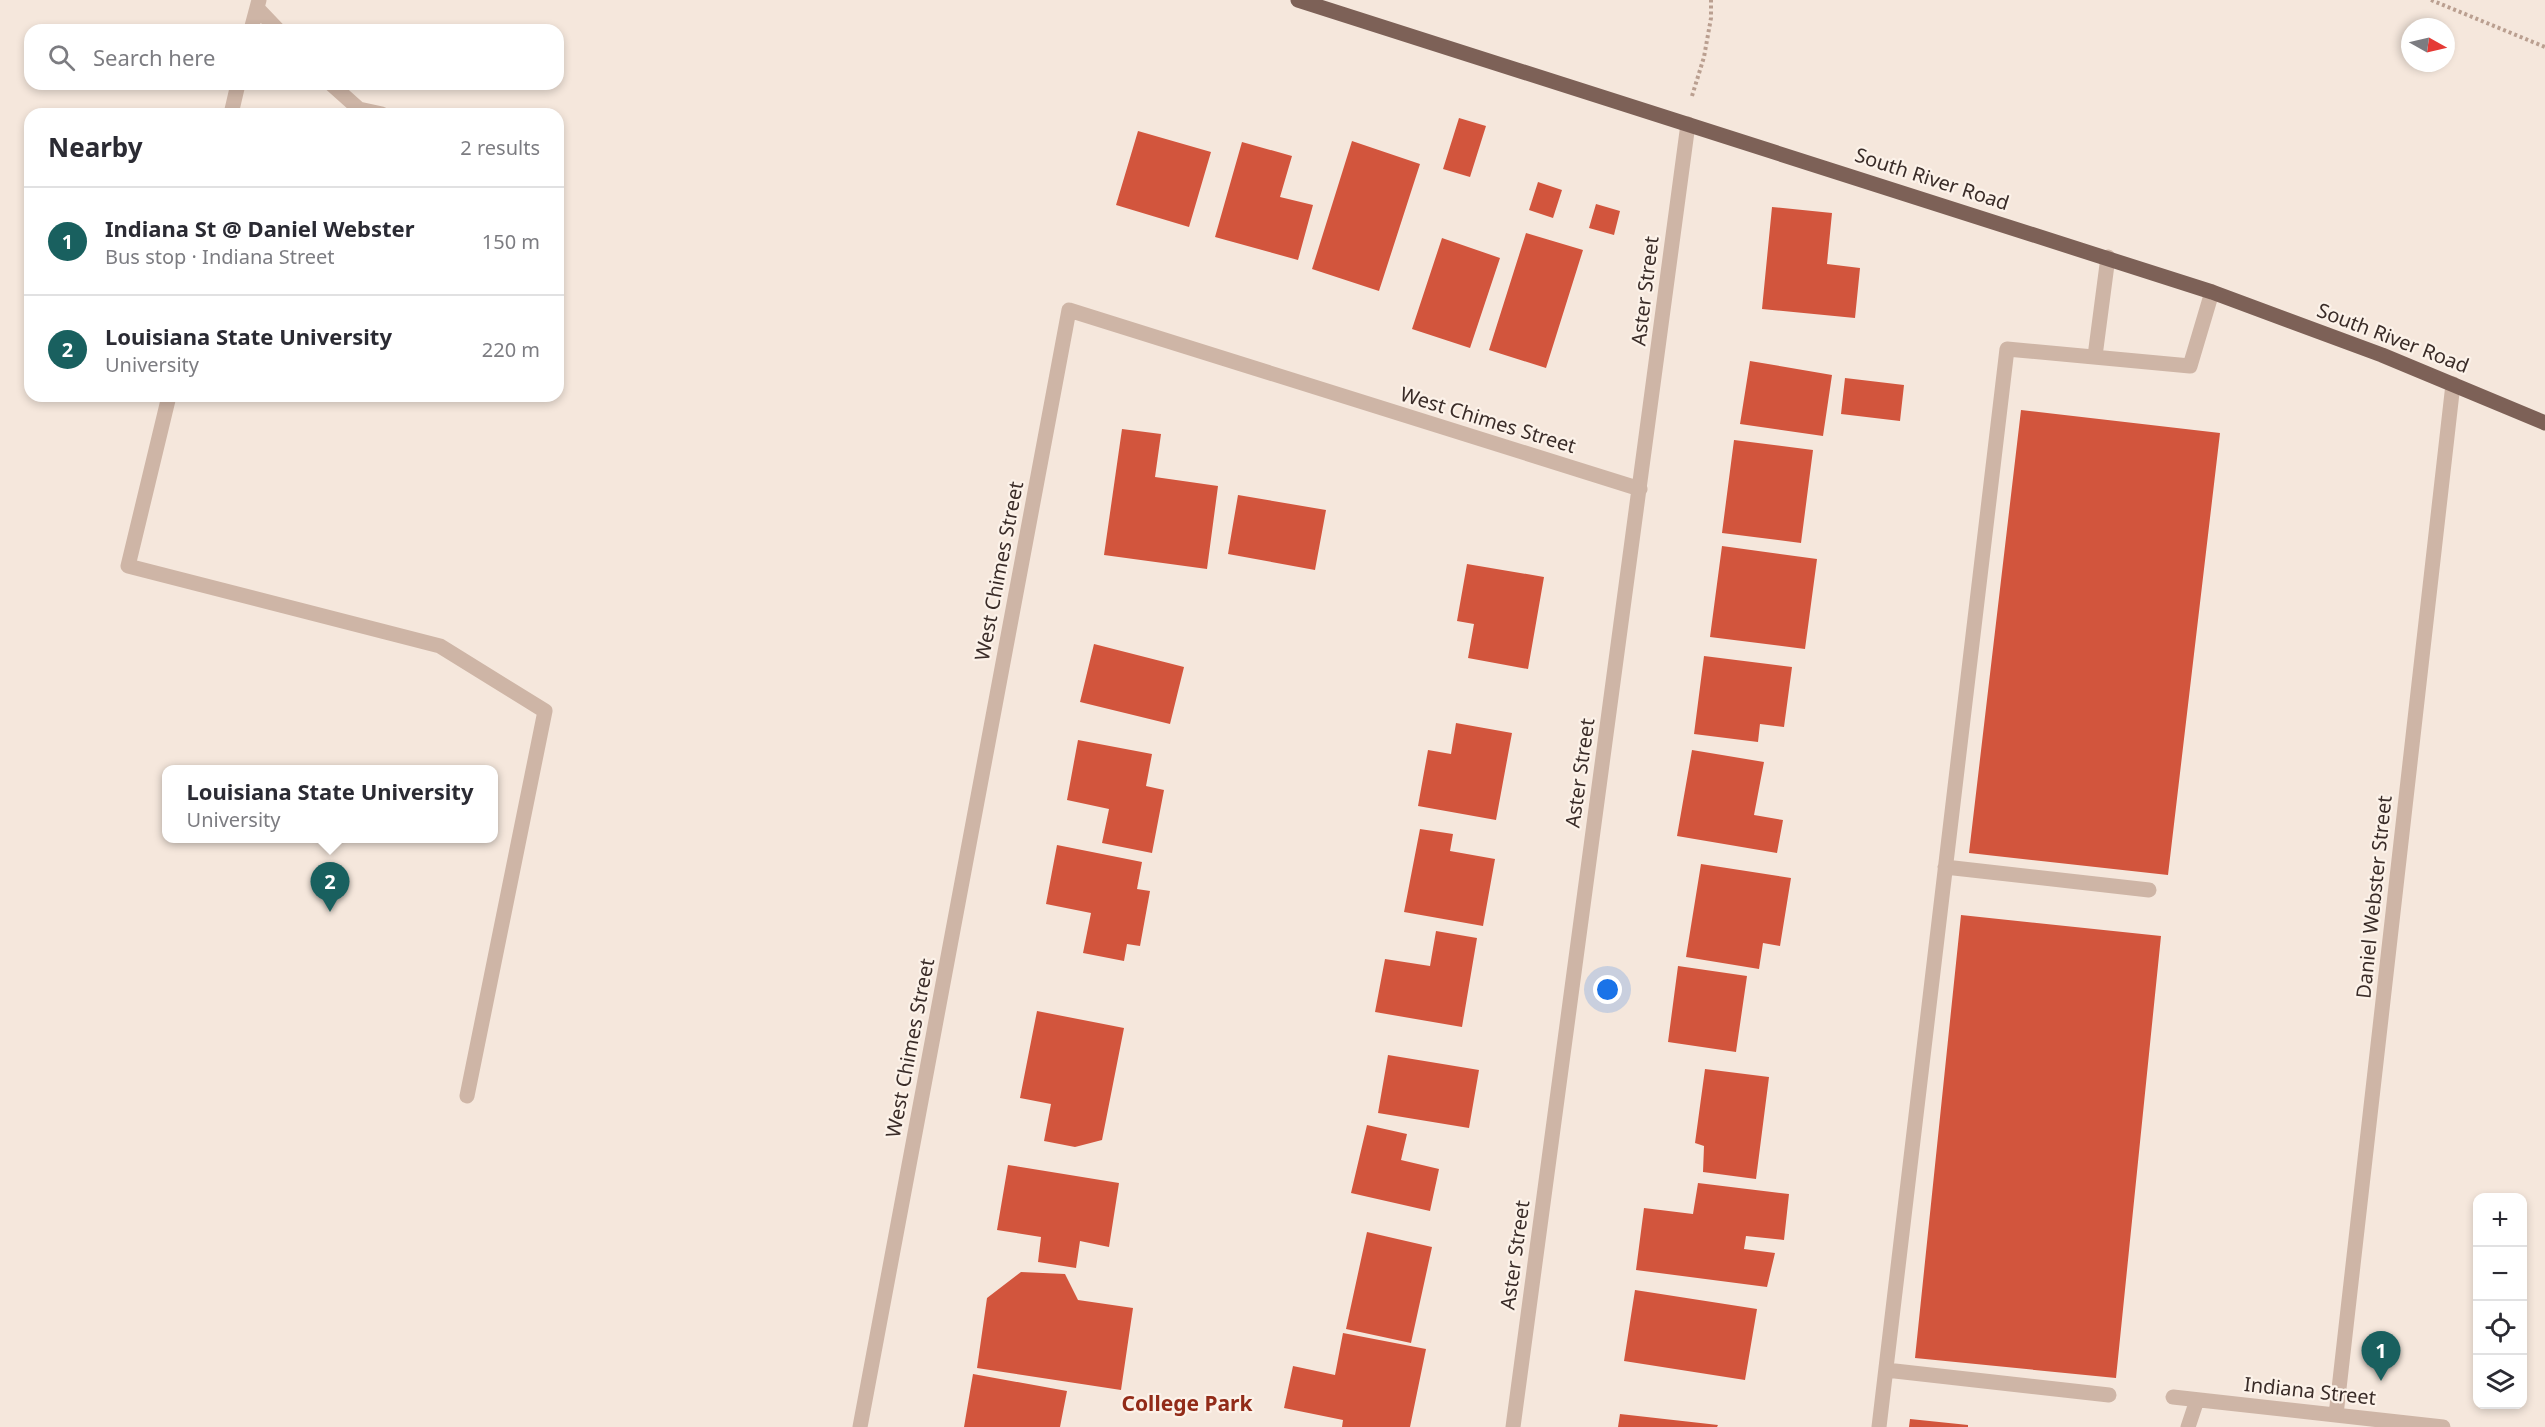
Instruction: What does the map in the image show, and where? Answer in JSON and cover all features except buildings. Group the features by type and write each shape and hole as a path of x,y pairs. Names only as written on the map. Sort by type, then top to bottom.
{"main road":[{"name":"South River Road","path":"1298,0 2212,292 2453,384 2545,423"}],"street":[{"path":"253,24 258,4"},
{"path":"258,4 273,24"},
{"path":"232,108 237,90"},
{"path":"338,90 358,108"},
{"name":"Aster Street","path":"1513,1427 1688,124"},
{"path":"2095,356 2108,257"},
{"path":"1879,1427 2007,349 2190,366 2212,292"},
{"name":"West Chimes Street","path":"860,1427 1069,310 1640,489"},
{"name":"Daniel Webster Street","path":"2336,1415 2453,384"},
{"path":"168,402 128,566 440,646 545,711 467,1096"},
{"path":"1946,867 2149,890"},
{"path":"1886,1370 2109,1395"},
{"name":"Indiana Street","path":"2173,1397 2443,1427"},
{"path":"2188,1427 2196,1400"}],"path":[{"path":"1688,124 1693,90 1704,57 1712,18 1711,0"},
{"path":"2431,0 2545,48"}],"place":[{"name":"Louisiana State University","path":"330,912"},
{"name":"Indiana St @ Daniel Webster","path":"2381,1381"}],"district":[{"name":"College Park","path":"1187,1404"}]}
